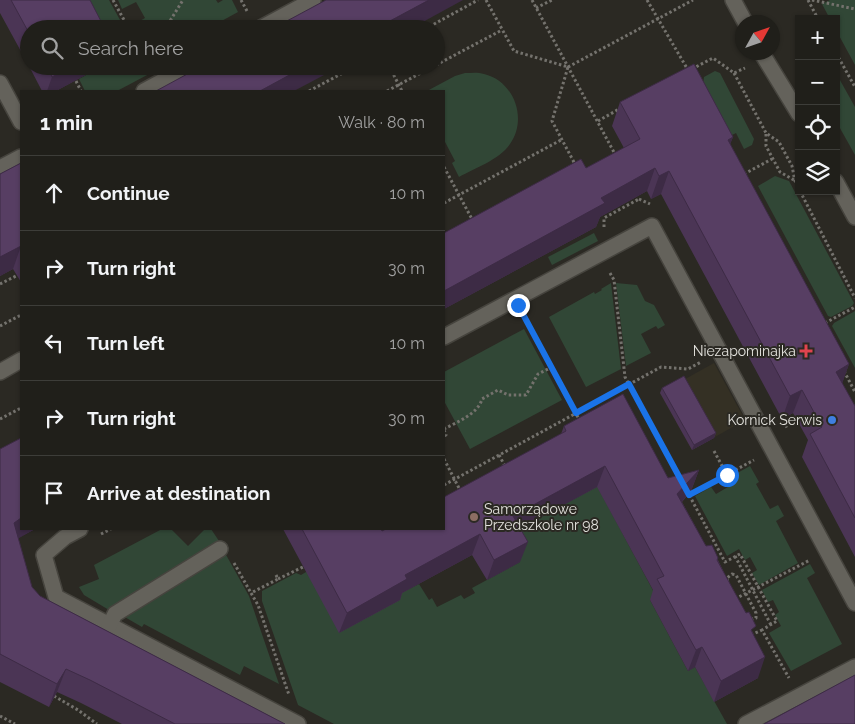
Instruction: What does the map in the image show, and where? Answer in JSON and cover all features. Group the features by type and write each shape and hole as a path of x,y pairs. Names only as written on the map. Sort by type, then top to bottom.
{"street":[{"path":"275,20 312,0"},
{"path":"733,0 741,15"},
{"path":"766,60 795,107"},
{"path":"146,90 173,75"},
{"path":"0,83 20,120"},
{"path":"0,168 20,158"},
{"path":"840,189 855,217"},
{"path":"445,336 652,226 855,603"},
{"path":"0,372 20,361"},
{"path":"78,530 65,537 44,556 56,597 108,626 298,724"},
{"path":"108,626 115,614 220,549"},
{"path":"746,724 855,666"}],"path":[{"path":"113,0 124,20"},
{"path":"172,20 184,0"},
{"path":"441,20 478,0"},
{"path":"486,0 514,51 568,67 693,0"},
{"path":"532,0 617,159"},
{"path":"536,8 552,0"},
{"path":"647,0 688,71 713,58 734,73 766,133 779,142 792,166 795,181"},
{"path":"808,0 816,15"},
{"path":"812,0 855,9"},
{"path":"445,61 502,30"},
{"path":"840,59 855,87"},
{"path":"568,67 552,121 579,173"},
{"path":"734,73 745,67"},
{"path":"311,90 339,75"},
{"path":"394,75 402,90"},
{"path":"389,90 418,75"},
{"path":"76,81 80,90"},
{"path":"598,121 622,108"},
{"path":"766,133 766,146 772,159 780,172 795,181"},
{"path":"445,203 561,140"},
{"path":"606,158 614,153"},
{"path":"747,183 742,175 772,159"},
{"path":"445,169 477,228"},
{"path":"802,195 855,298"},
{"path":"599,220 621,207 639,200 637,196"},
{"path":"603,216 604,233"},
{"path":"607,266 614,280 625,377 725,562"},
{"path":"0,284 18,275"},
{"path":"821,325 855,307"},
{"path":"522,312 583,425"},
{"path":"0,326 20,315"},
{"path":"445,484 661,367 688,369 703,361"},
{"path":"842,366 854,391 846,394"},
{"path":"445,429 467,416 480,406 482,399 498,390 508,396 526,395 538,374 552,367"},
{"path":"0,419 20,409"},
{"path":"714,451 727,475"},
{"path":"499,455 507,470"},
{"path":"683,498 756,459"},
{"path":"445,462 462,494"},
{"path":"98,536 109,530"},
{"path":"719,565 740,554 777,621 744,639"},
{"path":"735,556 771,625"},
{"path":"724,605 817,556"},
{"path":"233,562 258,605 291,702"},
{"path":"251,593 277,577 308,565"},
{"path":"730,575 736,576 756,613 756,618 749,620 731,602 727,582 730,575"},
{"path":"762,630 792,683"},
{"path":"54,696 78,710 90,723 96,724"},
{"path":"0,716 15,724"}],"shaded area":[{"path":"714,363 745,420 692,450 660,393"}],"green space":[{"path":"71,0 109,0 120,20 82,20"},
{"path":"118,0 216,0 218,3 223,0 232,0 238,12 223,20 142,20 145,18 136,2 122,9"},
{"path":"830,0 855,0 855,65 840,37 840,15 828,15 822,4"},
{"path":"715,71 720,73 754,139 752,145 744,149 736,133 730,136 703,84 704,77"},
{"path":"465,73 477,73 494,78 503,84 510,93 518,113 518,124 515,134 505,150 500,155 459,177 452,163 455,161 445,142 445,90 429,90 455,76"},
{"path":"86,75 147,75 119,90 84,90 79,79"},
{"path":"840,80 855,107 855,155 840,128"},
{"path":"775,176 789,181 854,303 852,306 831,317 828,316 758,186"},
{"path":"594,233 598,241 552,265 548,257"},
{"path":"611,283 621,369 586,387 549,317 594,292 595,294"},
{"path":"616,283 637,285 645,301 654,305 665,325 658,329 656,326 641,334 651,353 626,366"},
{"path":"855,311 855,368 832,326"},
{"path":"524,329 562,400 470,449 445,403 445,371"},
{"path":"750,466 759,482 756,484 770,509 778,505 784,516 776,521 798,563 759,585 752,573 757,570 750,557 745,560 739,549 727,556 695,496 711,487 716,494 733,484 730,477"},
{"path":"596,484 656,596 650,600 688,671 695,667 727,724 334,724 298,705 262,601 262,591 296,573 301,575 306,572 397,595 419,584 429,600 432,598 437,607 461,595 464,599 475,593 472,588 520,562 506,536 581,495"},
{"path":"160,530 172,530 188,546 204,530 212,530 221,544 109,610 84,595 79,587 99,579 94,565"},
{"path":"225,553 249,596 279,684 244,666 240,675 144,624 142,627 123,616"},
{"path":"810,564 815,573 807,578 842,644 791,671 769,633 781,626 775,615 779,612 773,600 768,602 762,590"}],"building":[{"path":"11,0 90,0 100,20 22,20"},
{"path":"326,0 429,0 392,20 289,20"},
{"path":"694,64 733,137 728,140 849,364 836,372 855,406 855,518 810,434 822,427 802,390 790,396 669,171 659,176 655,168 601,198 605,203 445,290 445,232 581,159 586,168 640,139 620,102"},
{"path":"185,75 289,75 262,90 158,90"},
{"path":"20,164 20,247 0,257 0,174"},
{"path":"684,376 716,433 694,445 662,388"},
{"path":"623,394 668,478 699,470 677,494 706,546 712,545 718,558 717,560 746,613 749,612 756,626 751,630 765,657 721,681 702,647 696,650 657,579 664,576 605,466 513,516 528,542 494,560 480,534 405,575 407,579 347,613 303,530 445,530 445,496 566,431 564,426"},
{"path":"20,439 20,519 14,523 32,587 40,596 285,724 175,724 66,669 57,684 0,654 0,449"},
{"path":"855,675 855,724 764,724"}],"place":[{"name":"Niezapominajka","path":"806,351"},
{"name":"Kornick Serwis","path":"832,420"},
{"name":"Samorządowe Przedszkole nr 98","path":"474,517"}],"route":[{"path":"518,305 576,413 629,384 689,495 727,475"}]}
